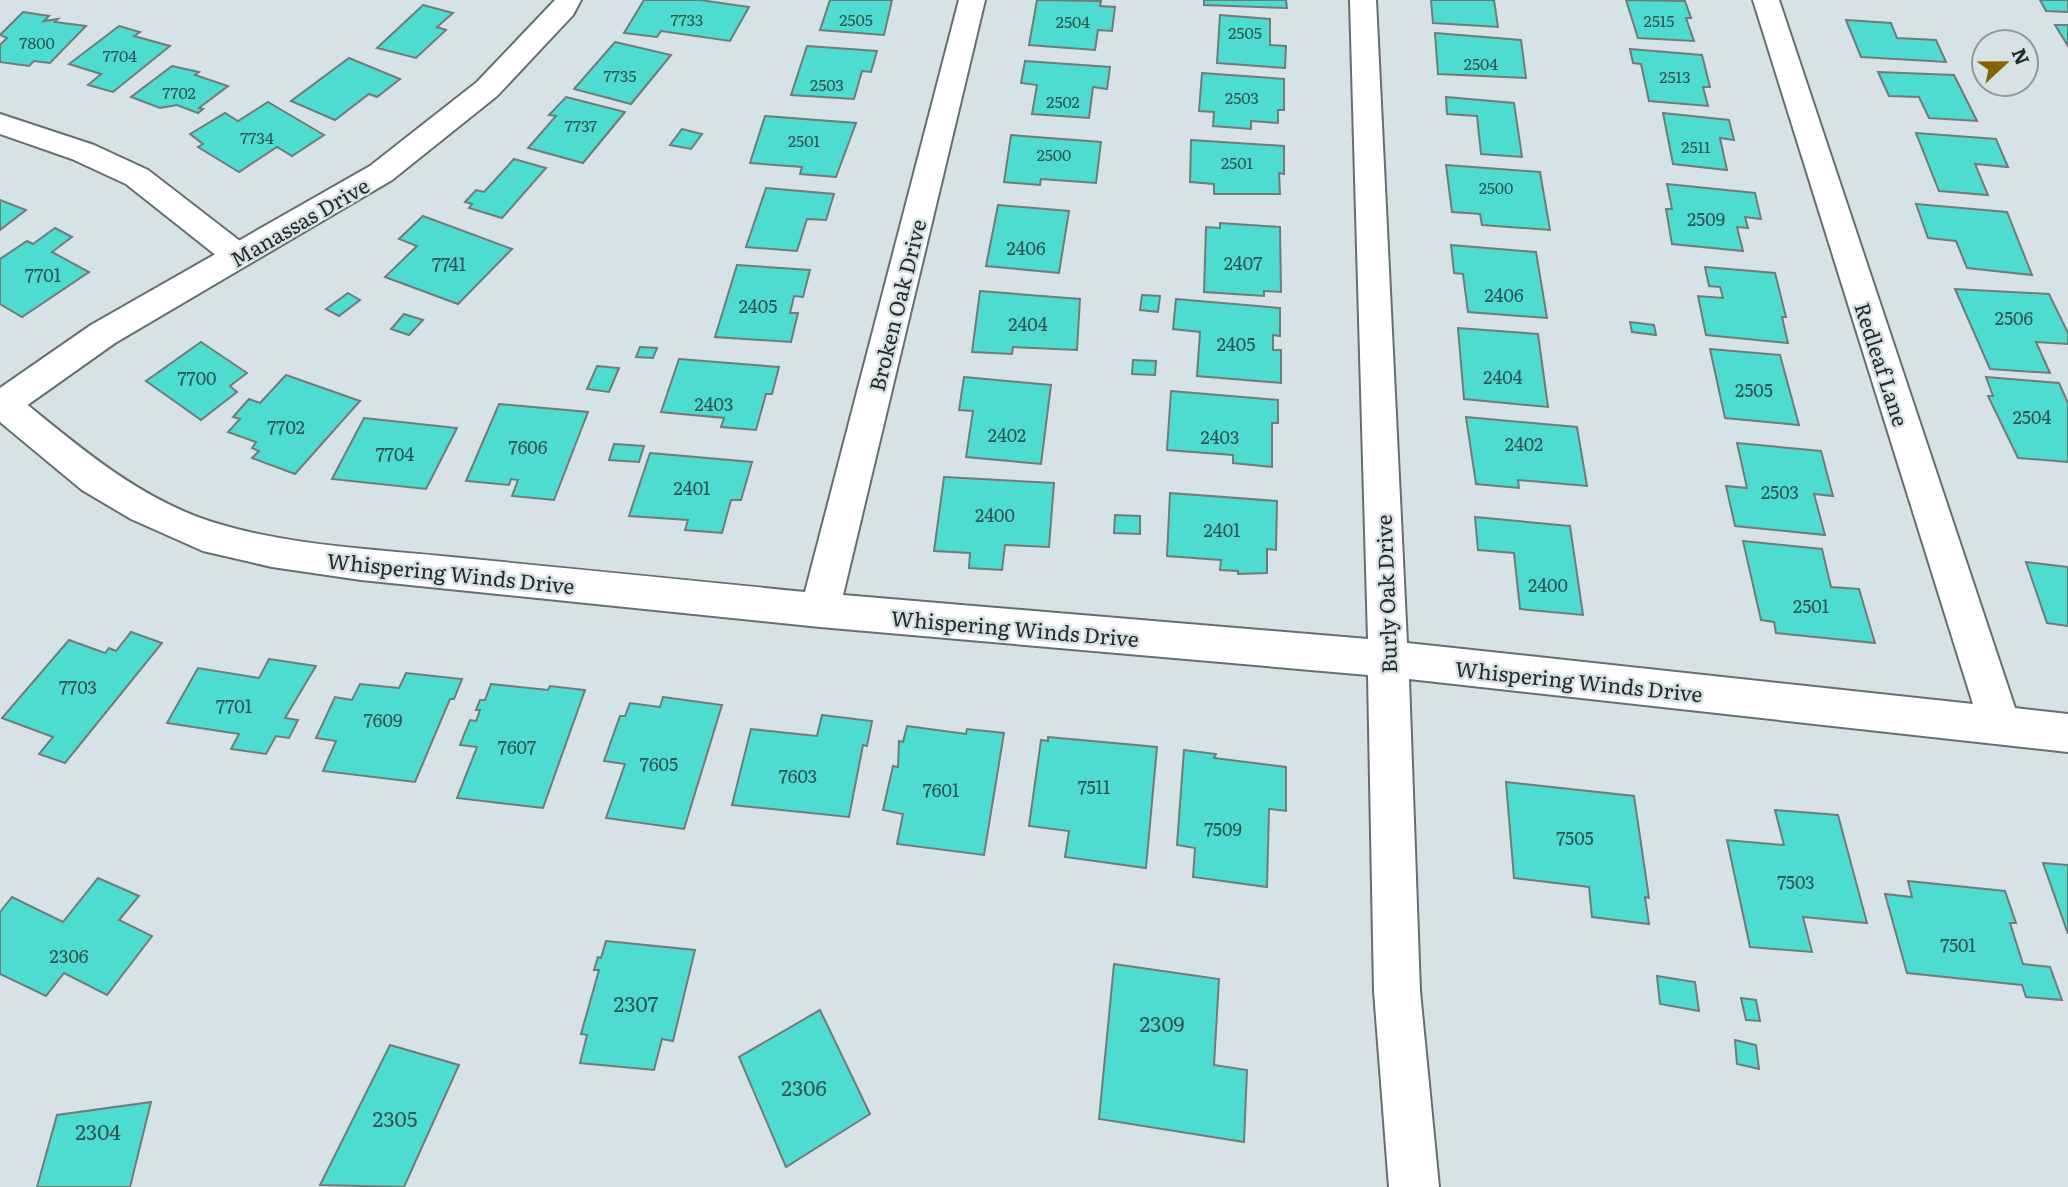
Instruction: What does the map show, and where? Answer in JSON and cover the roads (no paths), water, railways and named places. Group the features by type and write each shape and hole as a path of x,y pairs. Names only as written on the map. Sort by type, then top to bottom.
{"street":[{"name":"Manassas Drive","path":"1,405 103,334 381,173 487,89 563,9 568,0"},
{"name":"Broken Oak Drive","path":"820,610 972,0"},
{"name":"Burly Oak Drive","path":"1363,0 1388,659 1397,1011 1402,1100 1414,1187"},
{"name":"Redleaf Lane","path":"1766,0 2001,728"},
{"path":"0,124 83,152 137,177 238,257"},
{"name":"Whispering Winds Drive","path":"1,405 95,480 144,509 203,535 272,551 361,564 820,610 1388,659 2001,728 2068,733"}]}
